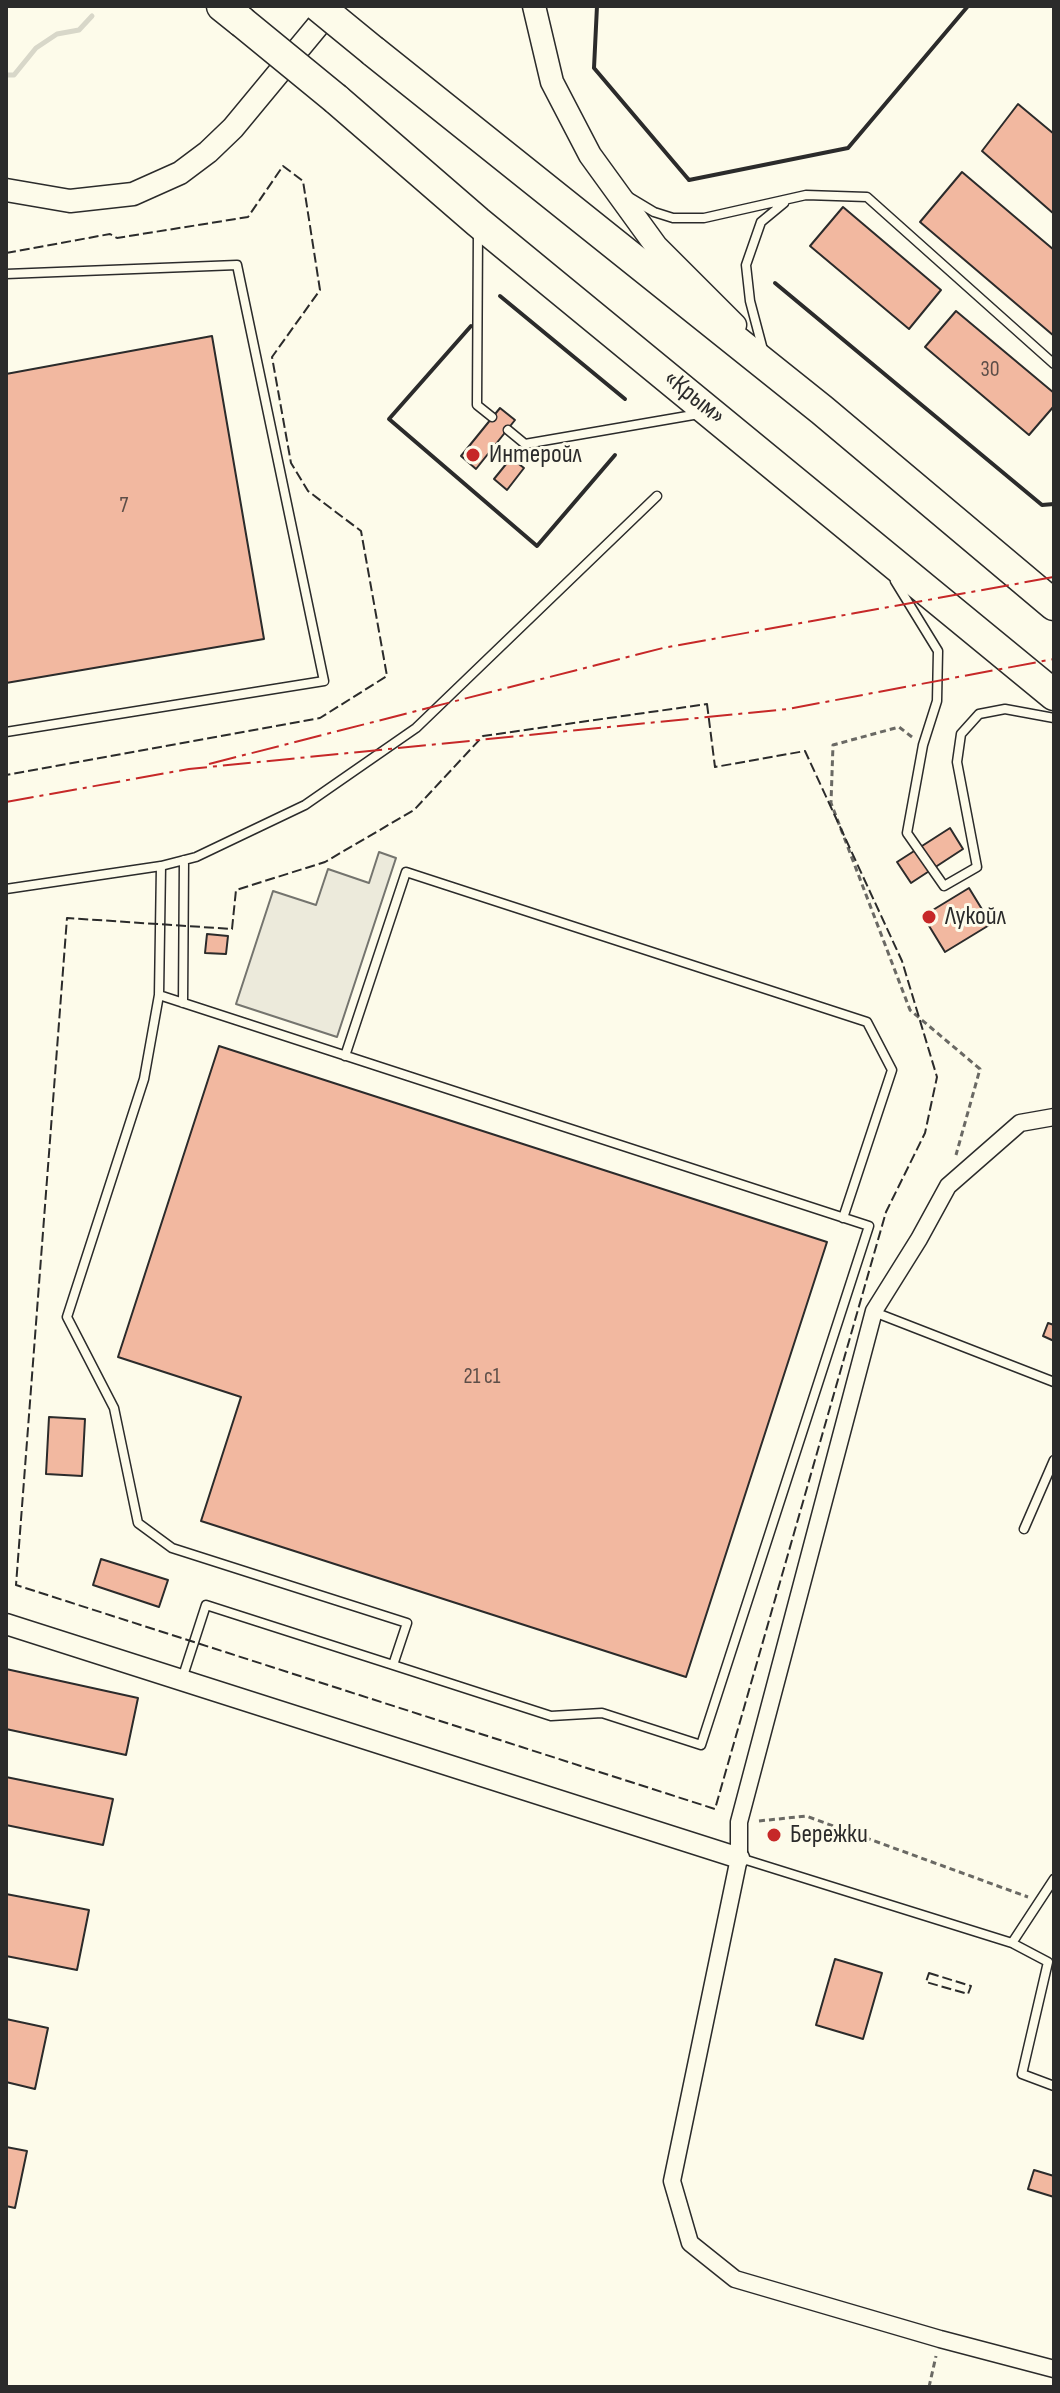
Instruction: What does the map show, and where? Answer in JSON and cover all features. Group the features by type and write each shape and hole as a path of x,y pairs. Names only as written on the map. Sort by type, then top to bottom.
{"highway":[{"path":"318,6 822,410 1054,605"},
{"name":"«Крым»","path":"232,14 478,222 1054,695"}],"main road":[{"path":"6,190 70,201 133,194 180,173 233,128 334,6"},
{"path":"534,6 552,82 590,155 656,246 822,410"}],"street":[{"path":"1054,1117 1020,1123 948,1186 874,1311 739,1822 739,1858 672,2181 690,2243 735,2279 1054,2369"},
{"path":"6,1624 739,1858"}],"lane":[{"path":"615,189 654,212 673,218 704,218 806,195 867,197 1054,364"},
{"path":"765,355 750,301 746,265 761,222 787,200"},
{"path":"478,222 477,405 492,417"},
{"path":"6,274 237,265 324,681 6,732"},
{"path":"508,430 525,444 711,412"},
{"path":"6,889 161,866 196,857 305,805 416,728 657,496"},
{"path":"874,546 938,651 937,701 923,745 907,833 944,886 977,867 957,762 961,734 979,714 1005,709 1054,718"},
{"path":"183,1003 184,860"},
{"path":"161,866 159,995 144,1079 67,1317 114,1408 138,1523 172,1548 407,1623 393,1665"},
{"path":"345,1056 406,872 451,886 867,1022 892,1070 843,1218"},
{"path":"159,995 869,1226 701,1745 602,1713 551,1716 206,1605 181,1680"},
{"path":"874,1311 1054,1382"},
{"path":"1024,1529 1054,1460"},
{"path":"739,1858 1012,1943 1048,1962 1022,2074 1054,2086"},
{"path":"1012,1943 1054,1879"}],"path":[{"path":"923,745 899,727 833,745 831,803 910,1010 980,1069 948,1186"},
{"path":"739,1822 806,1816 1039,1901"},
{"path":"929,2387 940,2339"}],"shaded area":[{"path":"379,852 396,858 337,1037 236,1004 273,891 316,905 328,869 369,883"}],"building":[{"path":"1018,104 1054,134 1054,214 982,151"},
{"path":"962,172 1054,250 1054,336 920,222"},
{"path":"843,207 941,290 909,329 810,246"},
{"path":"956,311 1054,393 1054,406 1029,435 925,347"},
{"path":"212,336 264,639 6,683 6,374"},
{"path":"500,408 515,420 476,469 461,456"},
{"path":"511,458 524,468 507,490 494,479"},
{"path":"950,828 963,849 911,883 897,862"},
{"path":"969,888 991,924 945,952 923,916"},
{"path":"207,934 228,936 226,954 205,953"},
{"path":"219,1046 827,1242 686,1677 201,1521 241,1397 118,1357"},
{"path":"1048,1323 1054,1325 1054,1341 1043,1336"},
{"path":"49,1417 85,1419 82,1476 46,1474"},
{"path":"101,1559 168,1580 159,1607 93,1585"},
{"path":"6,1669 138,1698 126,1755 6,1729"},
{"path":"6,1777 113,1799 103,1845 6,1825"},
{"path":"6,1894 89,1910 77,1970 6,1956"},
{"path":"835,1959 882,1973 863,2039 816,2025"},
{"path":"6,2019 48,2028 35,2089 6,2082"},
{"path":"6,2147 27,2151 15,2208 6,2206"},
{"path":"1034,2170 1054,2176 1054,2197 1028,2189"}],"waterway":[{"path":"6,75 14,75 36,48 57,34 79,30 92,16"}],"fence":[{"path":"6,253 110,234 117,238 248,217 283,166 303,181 320,290 272,357 291,463 308,491 361,531 387,676 320,718 6,775"},
{"path":"707,704 715,767 805,751 902,961 937,1077 925,1133 886,1212 715,1809 16,1585 67,918 232,929 236,890 325,862 414,810 483,736 707,704"},
{"path":"929,1973 971,1986 968,1994 926,1982 929,1973"}],"wall":[{"path":"597,6 594,68 689,180"},
{"path":"689,180 848,148 968,6"},
{"path":"775,283 1042,505 1054,504"},
{"path":"500,296 625,399"},
{"path":"471,326 389,419 537,546 615,455"}],"power":[{"path":"209,764 663,648 1054,577"},
{"path":"6,802 189,769 788,709 1054,659"}],"place":[{"name":"Интеройл","path":"473,455"},
{"name":"Лукойл","path":"929,917"},
{"name":"Бережки","path":"774,1835"}]}
